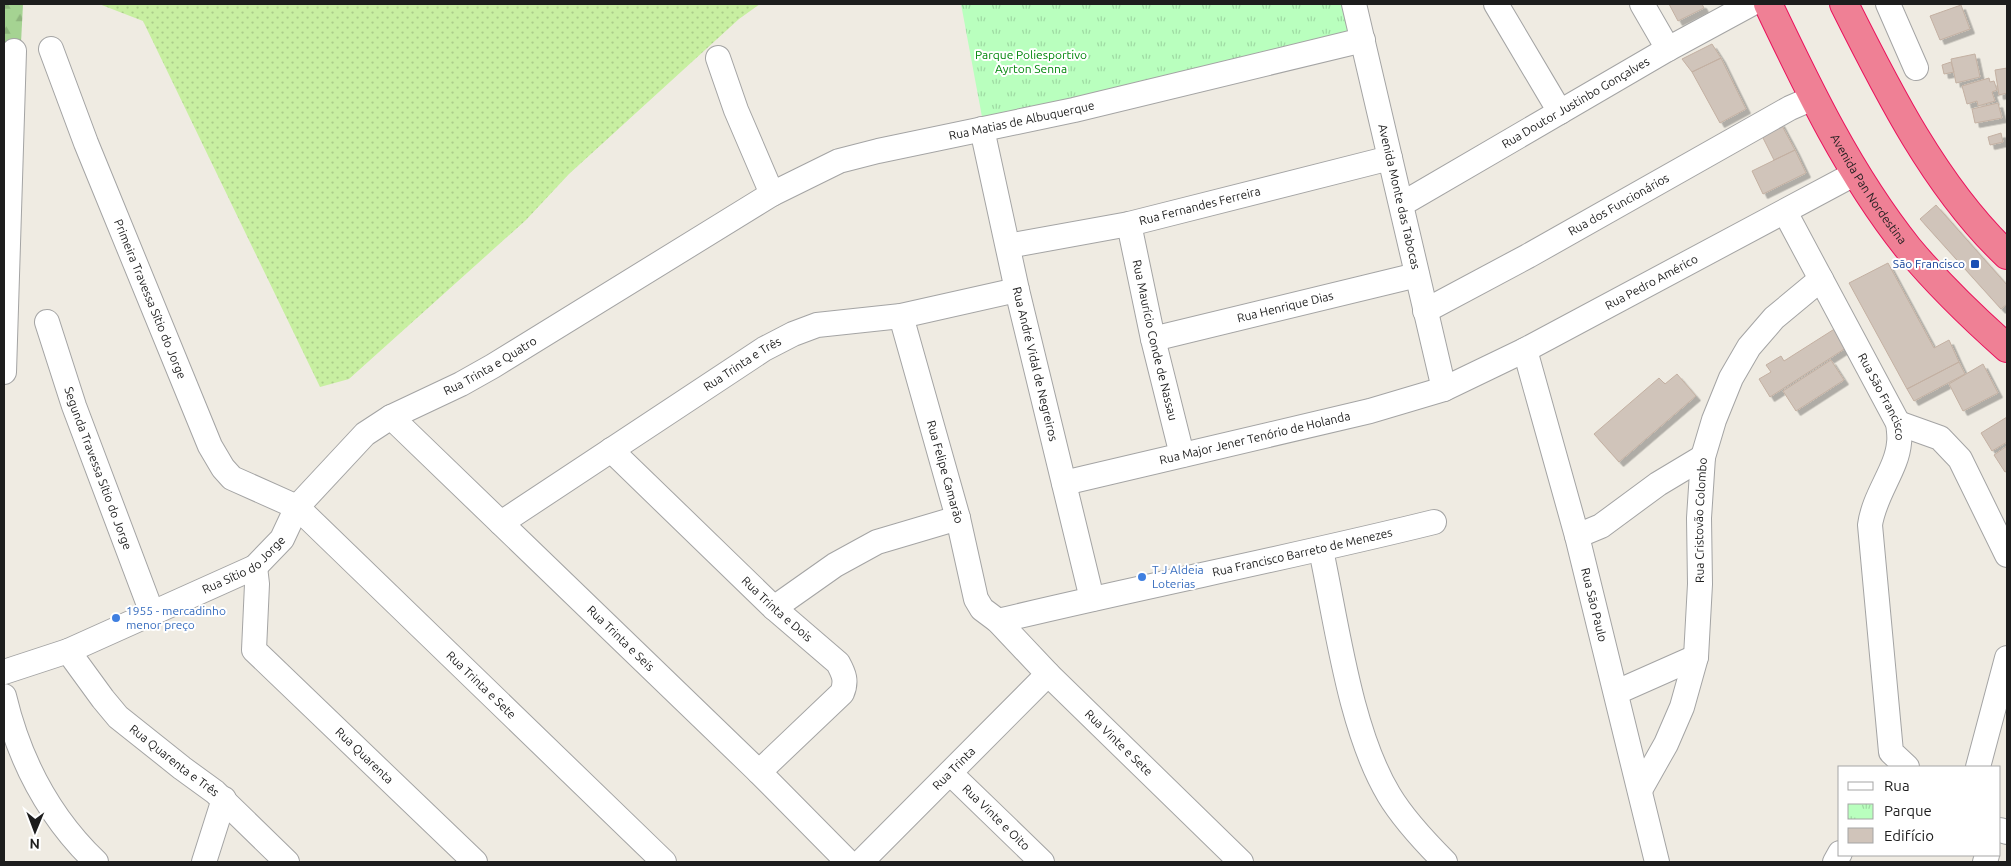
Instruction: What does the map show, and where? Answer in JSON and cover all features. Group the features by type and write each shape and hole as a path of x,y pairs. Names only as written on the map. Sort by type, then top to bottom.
{"highway":[{"name":"Avenida Pan Nordestina","path":"1768,4 1813,98 1856,173 1908,247 1971,316 2007,348"},
{"path":"1844,4 1879,73 1916,138 1960,201 2007,255"}],"street":[{"name":"Avenida Monte das Tabocas","path":"1354,4 1444,389"},
{"path":"1496,4 1560,112"},
{"path":"1642,4 1668,49"},
{"name":"Rua Doutor Justinbo Gonçalves","path":"1402,204 1668,49 1752,4"},
{"path":"1888,4 1916,68"},
{"name":"Rua Matias de Albuquerque","path":"696,240 772,194 839,161 1074,110 1363,40"},
{"name":"Primeira Travessa Sítio do Jorge","path":"51,49 86,143 210,446 223,468 232,478 297,507"},
{"path":"4,372 7,173 14,51"},
{"path":"718,58 736,110 772,194"},
{"name":"Rua dos Funcionários","path":"1425,311 1528,256 1782,113 1813,98"},
{"name":"Rua André Vidal de Negreiros","path":"982,129 1017,290 1092,599"},
{"name":"Rua Fernandes Ferreira","path":"1008,246 1129,224 1390,158"},
{"name":"Rua Pedro Américo","path":"1444,389 1525,350 1856,173"},
{"name":"Rua São Francisco","path":"1785,212 1898,423 1899,444 1896,458 1872,507 1870,525 1894,762"},
{"name":"Rua Maurício Conde de Nassau","path":"1129,224 1153,339 1182,455"},
{"name":"Rua Trinta e Quatro","path":"297,507 365,434 391,417 461,384 493,366 696,240"},
{"name":"Rua Henrique Dias","path":"1153,339 1417,275"},
{"name":"Rua Cristovão Colombo","path":"1640,790 1666,744 1682,707 1696,657 1700,584 1699,518 1703,457 1714,420 1731,378 1748,347 1774,318 1822,280"},
{"name":"Rua Trinta e Três","path":"501,523 764,349 793,334 817,326 901,316 1017,290"},
{"name":"Rua Felipe Camarão","path":"901,316 958,518 976,599 982,610 998,621"},
{"name":"Segunda Travessa Sítio do Jorge","path":"47,322 74,406 152,613"},
{"name":"Rua São Paulo","path":"1525,350 1577,536 1594,610 1617,692 1657,862"},
{"name":"Rua Major Jener Tenório de Holanda","path":"1064,483 1370,411 1444,389"},
{"name":"Rua Trinta e Seis","path":"391,417 759,772 848,862"},
{"path":"1898,423 1940,438 1960,459 2007,555"},
{"name":"Rua Trinta e Dois","path":"611,450 774,608 838,663 844,674 846,684 842,694 759,772"},
{"path":"1577,536 1600,526 1658,484 1703,457"},
{"name":"Rua Sítio do Jorge","path":"4,672 68,651 256,567 282,539 297,507"},
{"name":"Rua Trinta e Sete","path":"297,507 664,862"},
{"path":"774,608 819,575 877,542 958,518"},
{"name":"Rua Francisco Barreto de Menezes","path":"998,621 1321,550 1434,522"},
{"path":"1321,550 1349,684 1372,760 1390,796 1422,838 1445,862"},
{"name":"Rua Quarenta","path":"256,567 254,650 475,862"},
{"name":"Rua Vinte e Sete","path":"998,621 1048,674 1241,862"},
{"name":"Rua Quarenta e Três","path":"68,651 103,699 118,716 224,799 287,862"},
{"path":"1617,692 1696,657"},
{"path":"1978,766 2007,658"},
{"name":"Rua Trinta","path":"861,862 1048,674"},
{"path":"4,696 18,744 45,799 78,845 96,862"},
{"name":"Rua Vinte e Oito","path":"950,772 1042,862"},
{"path":"204,862 224,799"}],"green space":[{"path":"4,4 23,4 21,43 4,43"},
{"path":"99,4 760,4 739,19 569,174 526,220 349,379 320,387 143,21"},
{"name":"Parque Poliesportivo Ayrton Senna","path":"961,4 1357,4 1368,45 985,133"}],"building":[{"path":"1669,4 1702,4 1704,8 1678,21"},
{"path":"1961,5 1970,29 1940,40 1930,16"},
{"path":"1712,44 1721,58 1692,72 1682,59"},
{"path":"1975,54 1980,77 1956,83 1951,59"},
{"path":"1721,58 1746,109 1720,123 1692,72"},
{"path":"1951,62 1954,72 1944,74 1942,65"},
{"path":"2007,68 2007,93 1999,95 1995,70"},
{"path":"1989,78 1990,82 1994,81 1997,90 1992,92 1995,101 1978,106 1977,101 1967,104 1962,86"},
{"path":"1998,103 2002,118 1975,123 1972,109"},
{"path":"1780,122 1795,150 1774,160 1760,132"},
{"path":"2001,133 2003,142 1990,145 1988,137"},
{"path":"1795,150 1806,173 1763,194 1752,171"},
{"name":"São Francisco","path":"1936,205 2007,285 2007,304 2001,309 1920,219"},
{"path":"1888,263 1934,348 1949,340 1959,362 1907,389 1849,283"},
{"path":"1836,328 1849,346 1770,397 1759,379 1771,372 1766,365 1781,356 1784,361"},
{"path":"1831,360 1844,380 1796,411 1783,391"},
{"path":"1959,362 1965,374 1914,401 1907,389"},
{"path":"1983,364 1998,393 1963,411 1949,384"},
{"path":"1677,374 1696,396 1619,462 1594,434 1659,378 1665,384"},
{"path":"2007,417 2007,442 1992,451 1981,433"},
{"path":"2007,446 2007,471 2005,472 1994,455"}],"place":[{"name":"São Francisco","path":"1975,264"},
{"name":"T J Aldeia Loterias","path":"1142,577"},
{"name":"1955 - mercadinho menor preço","path":"116,618"}]}
